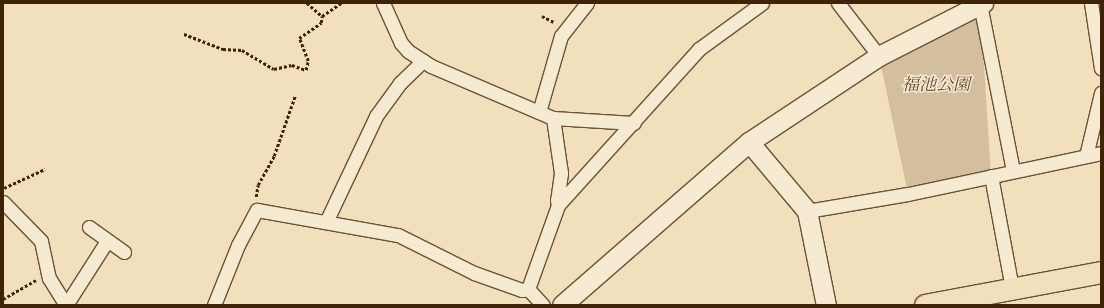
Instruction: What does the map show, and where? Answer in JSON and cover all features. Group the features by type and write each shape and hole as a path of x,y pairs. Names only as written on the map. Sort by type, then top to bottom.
{"main road":[{"path":"925,305 1101,272"}],"street":[{"path":"383,3 402,43 423,61 553,118 634,123"},
{"path":"540,112 562,36 587,3"},
{"path":"528,289 558,205 634,123 699,49 762,3"},
{"path":"838,3 879,56"},
{"path":"1092,3 1101,68"},
{"path":"562,305 749,142 879,56 977,5 1013,170"},
{"path":"326,222 376,116 400,84 423,61"},
{"path":"1086,156 1101,93"},
{"path":"553,118 561,173 557,200 558,205"},
{"path":"749,142 808,211 826,305"},
{"path":"808,211 908,194 1013,170 1101,153"},
{"path":"991,176 1012,288"},
{"path":"3,202 41,240 48,273 66,304 107,241"},
{"path":"214,305 238,245 257,210 398,235 474,273 522,290 528,289"},
{"path":"89,227 124,252"},
{"path":"528,289 543,305"}],"path":[{"path":"307,3 322,16"},
{"path":"184,34 223,49 242,50 274,68 292,65 306,70 308,61 299,38 321,23 322,16 341,3"},
{"path":"257,210 256,192 274,156 295,96"},
{"path":"3,189 45,169"},
{"path":"3,299 48,273"}],"green space":[{"name":"福池公園","path":"980,4 991,176 908,194 879,56"}]}
